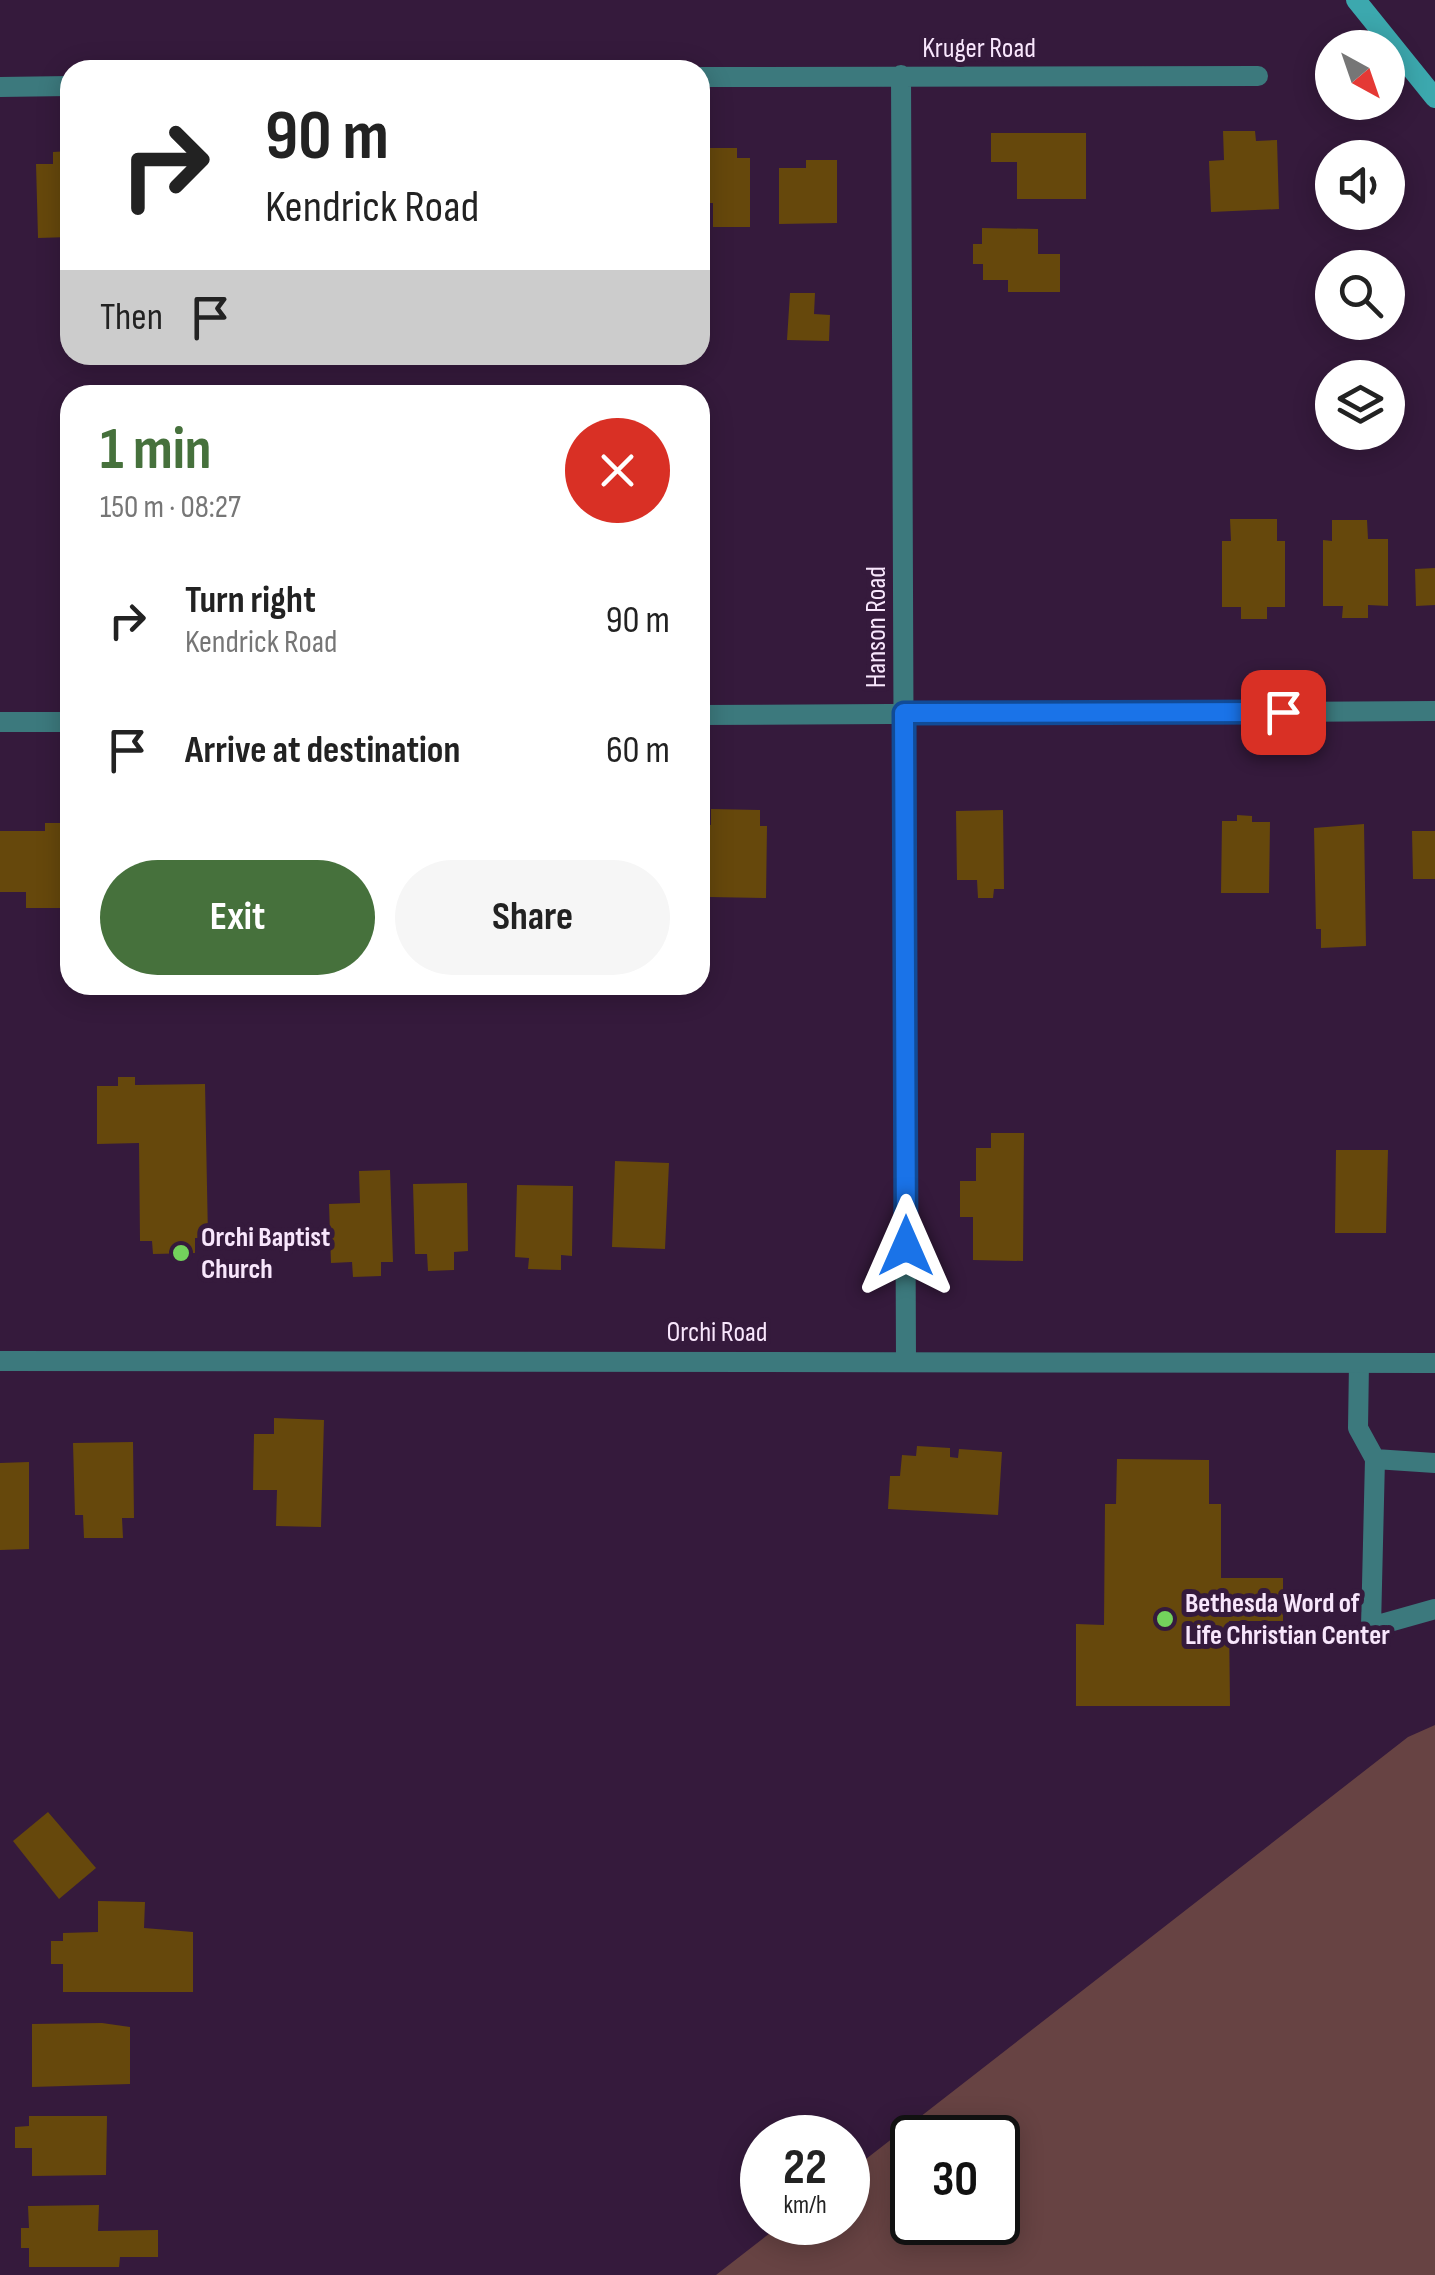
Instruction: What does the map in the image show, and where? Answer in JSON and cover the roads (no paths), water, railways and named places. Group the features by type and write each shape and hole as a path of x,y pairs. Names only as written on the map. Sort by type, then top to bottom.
{"main road":[{"path":"1356,0 1435,98"}],"street":[{"name":"Hanson Road","path":"901,75 906,1360"},
{"name":"Kruger Road","path":"710,78 1258,76"},
{"path":"0,87 60,86"},
{"path":"710,715 1435,711"},
{"path":"0,722 60,722"},
{"name":"Orchi Road","path":"0,1362 1435,1363"},
{"path":"1359,1363 1358,1428 1375,1458 1371,1628 1435,1609"},
{"path":"1375,1458 1435,1462"}],"place":[{"name":"Orchi Baptist Church","path":"181,1253"},
{"name":"Bethesda Word of Life Christian Center","path":"1165,1619"}]}
